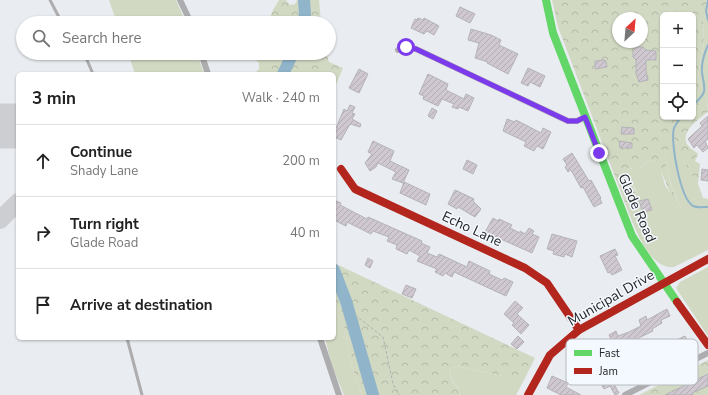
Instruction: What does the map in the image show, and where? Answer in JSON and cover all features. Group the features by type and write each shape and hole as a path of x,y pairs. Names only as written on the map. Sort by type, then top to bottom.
{"street":[{"path":"180,0 187,16"},
{"name":"Glade Road","path":"546,0 553,33 632,236 662,283 708,345"},
{"path":"398,50 406,47 416,49 568,121 577,121 585,117"},
{"path":"203,60 207,72"},
{"name":"Echo Lane","path":"340,169 355,189 525,268 547,283 579,330"},
{"name":"Municipal Drive","path":"569,339 579,330 708,259"},
{"path":"321,340 339,395"},
{"name":"Municipal Drive","path":"528,395 550,355 566,341"},
{"path":"698,358 708,353"},
{"path":"625,395 645,385"}],"lane":[{"path":"50,0 58,16"},
{"path":"87,60 92,72"},
{"path":"128,340 142,395"}],"path":[{"path":"355,315 383,337 393,384 399,395"}],"green space":[{"path":"109,0 176,0 183,16 115,16"},
{"path":"279,0 286,0 290,5 295,4 297,0 302,0 304,13 303,16 271,16"},
{"path":"307,0 319,0 320,16 306,16"},
{"path":"552,0 708,0 703,23 704,43 698,77 707,99 708,112 692,125 686,137 688,146 698,154 695,161 700,164 698,184 681,158 672,151 666,150 668,175 673,191 684,214 670,193 662,173 654,160 646,163 636,170 632,168 629,169 628,175 635,189 636,195 635,199 625,203 558,27"},
{"path":"708,0 708,112 707,99 698,77 704,43 703,23"},
{"path":"130,60 199,60 203,72 134,72"},
{"path":"256,60 289,60 283,72 256,72 259,69 259,63"},
{"path":"291,60 328,60 329,62 343,68 336,84 336,72 285,72"},
{"path":"666,150 675,151 681,157 698,184 703,198 708,199 708,250 674,267 665,266 656,261 649,253 637,233 625,203 635,199 636,190 628,175 629,169 641,167 654,160 660,168 665,185 683,212 673,190 668,174"},
{"path":"336,264 535,358 526,376 503,376 456,366 449,369 451,378 460,395 374,395 343,280"},
{"path":"708,267 708,336 676,288 680,282"},
{"path":"336,284 353,329 370,395 362,395 351,364 345,329 336,306"},
{"path":"336,306 345,329 351,364 362,395 344,395 332,366 326,340 336,340"},
{"path":"708,360 708,395 639,395 659,385 698,385 698,365"},
{"path":"456,366 503,376 526,376 516,395 460,395 451,377 449,369"}],"building":[{"path":"460,7 475,14 470,23 456,16"},
{"path":"418,18 423,20 424,18 439,26 434,35 427,31 424,34 411,28 415,19 417,20"},
{"path":"471,29 491,35 501,40 499,45 518,54 508,74 487,63 488,62 475,58 479,43 468,40"},
{"path":"636,48 644,48 646,50 656,51 656,60 646,60 648,80 639,82 636,73 636,60 633,57 633,51"},
{"path":"595,61 606,61 607,67 595,69"},
{"path":"528,68 545,76 540,87 530,82 528,86 521,83"},
{"path":"359,69 368,74 359,93 349,88"},
{"path":"428,74 448,84 446,90 464,99 466,94 474,98 468,111 459,107 458,109 452,107 454,104 442,99 438,106 423,99 424,96 419,94"},
{"path":"350,105 355,107 352,113 355,114 352,119 361,124 360,127 350,124 341,140 336,138 336,128 344,109 347,111"},
{"path":"432,108 437,111 433,119 428,116"},
{"path":"708,116 708,139 705,141 708,148 703,152 697,145 694,148 688,139 702,126 700,123"},
{"path":"507,119 515,122 516,120 541,133 543,128 551,132 543,149 537,146 534,151 524,146 526,142 503,131"},
{"path":"622,127 634,128 634,134 621,134"},
{"path":"373,141 394,151 390,161 409,170 403,183 392,179 396,172 378,163 376,167 370,171 365,163 372,154 368,152"},
{"path":"619,141 632,143 632,148 620,148"},
{"path":"572,153 589,181 591,180 601,198 602,203 594,207 583,187 581,188 571,170 568,172 565,167 567,165 563,159"},
{"path":"467,160 477,165 473,174 463,169"},
{"path":"702,169 708,170 708,181 701,180"},
{"path":"404,182 430,194 426,205 400,193"},
{"path":"455,190 474,199 473,201 481,209 475,217 458,207 457,209 448,204"},
{"path":"648,199 652,210 643,212 639,201"},
{"path":"336,201 341,203 340,205 367,219 368,217 422,241 421,243 430,247 427,253 437,257 439,254 467,267 469,261 490,271 489,274 502,280 504,278 513,282 506,296 454,272 452,277 445,273 443,276 435,272 437,269 417,261 420,256 409,250 407,254 396,249 397,245 387,241 389,237 373,231 371,234 347,222 346,226 336,221"},
{"path":"493,218 512,225 510,228 520,233 520,231 525,234 529,228 534,231 532,234 539,237 532,253 485,232"},
{"path":"552,234 577,241 572,257 565,254 564,257 553,254 554,251 547,249"},
{"path":"615,249 618,255 615,256 622,270 612,275 610,272 608,273 600,256"},
{"path":"368,258 373,261 370,268 365,265"},
{"path":"406,285 416,289 412,298 402,294"},
{"path":"515,301 523,308 517,314 529,325 521,334 512,325 514,323 504,314"},
{"path":"667,309 670,316 661,320 662,323 652,329 653,331 637,339 611,339 609,335 616,331 618,336 629,332 641,326 639,320 646,316 647,320"},
{"path":"518,336 524,342 517,349 511,344"},
{"path":"685,336 687,339 679,339"},
{"path":"708,374 708,386 692,393 693,395 665,395 685,385 698,385 698,379"},
{"path":"552,376 566,382 566,387 581,395 561,395 547,388"},
{"path":"602,385 615,385 619,393 615,395 610,386 604,389"}],"waterway":[{"path":"304,0 305,16"},
{"path":"708,1 706,11 708,20"},
{"path":"696,102 701,97 704,90 702,66 708,45"},
{"path":"284,72 290,60"},
{"path":"679,120 674,128 673,145 680,181 688,201 693,206 708,207"},
{"path":"336,275 346,301 373,395"}],"taxiway":[{"path":"0,220 16,204"}],"runway":[{"path":"0,126 16,126"}],"traffic: fast":[{"path":"546,0 553,33 632,236 677,302"}],"traffic: jam":[{"path":"341,169 355,189 525,268 547,283 579,330"},
{"path":"569,339 579,330 708,259"},
{"path":"677,302 708,345"},
{"path":"528,395 550,355 566,341"}],"route":[{"path":"406,47 416,49 568,121 577,121 585,117 599,153"}]}
